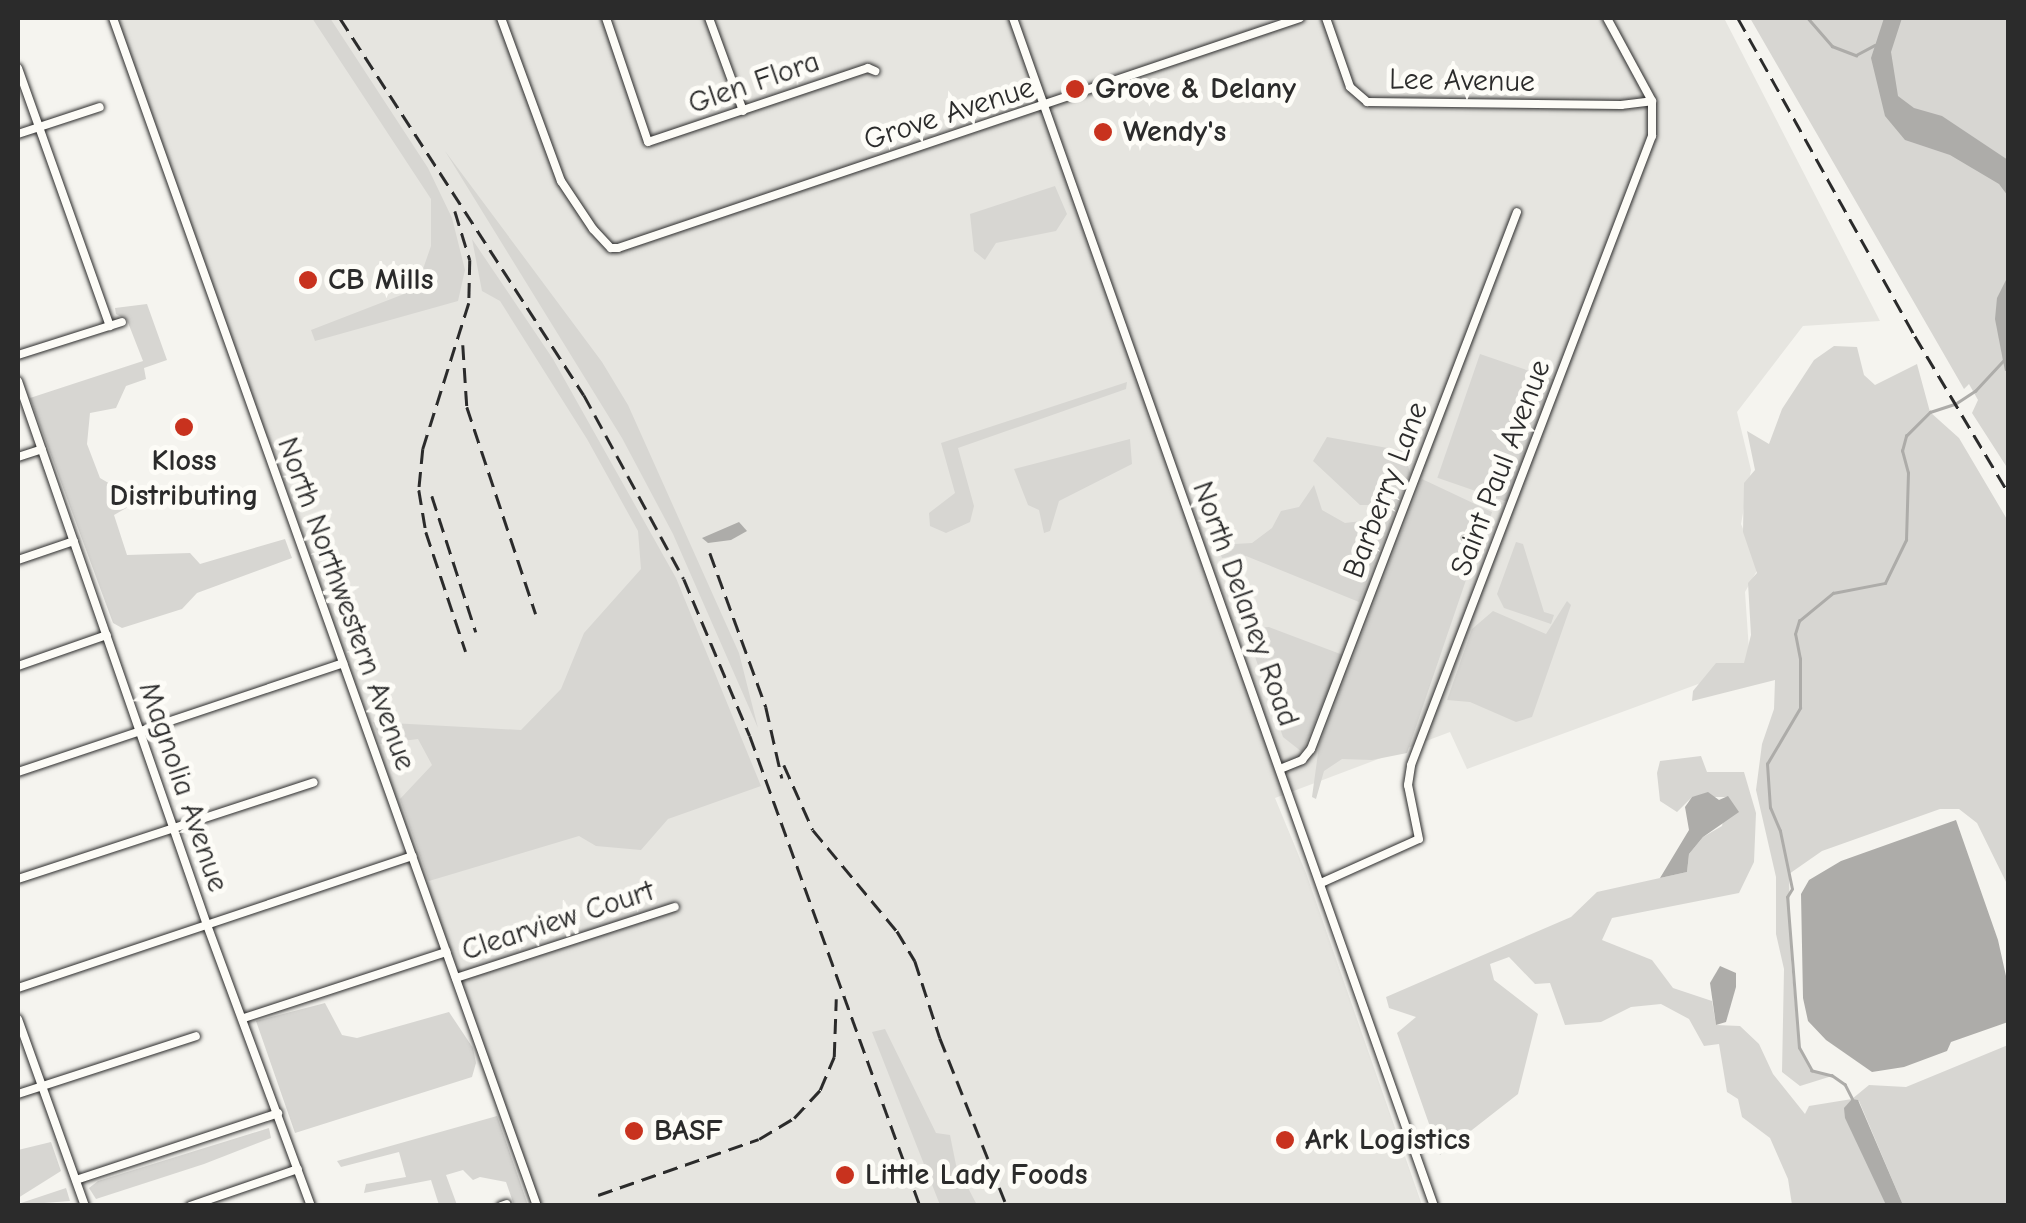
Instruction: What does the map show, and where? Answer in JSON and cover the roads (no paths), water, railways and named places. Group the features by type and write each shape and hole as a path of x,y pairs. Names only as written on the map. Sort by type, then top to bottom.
{"street":[{"name":"North Northwestern Avenue","path":"113,18 537,1206"},
{"name":"Grove Avenue","path":"501,18 556,170 593,230 611,248 1300,18"},
{"name":"Glen Flora","path":"606,18 648,142 868,68 874,71"},
{"path":"709,18 742,111"},
{"name":"North Delaney Road","path":"1013,18 1434,1206"},
{"name":"Lee Avenue","path":"1326,18 1350,86 1367,102 1621,106 1652,100"},
{"path":"1607,18 1652,100"},
{"path":"18,68 110,326"},
{"name":"Saint Paul Avenue","path":"1321,883 1419,839 1408,784 1412,764 1646,155 1654,126 1652,100"},
{"path":"18,134 100,107"},
{"name":"Barberry Lane","path":"1280,769 1302,760 1312,749 1517,212"},
{"path":"18,355 122,322"},
{"name":"Magnolia Avenue","path":"18,381 207,925 311,1206"},
{"path":"18,456 42,449"},
{"path":"18,560 74,542"},
{"path":"18,666 106,636"},
{"path":"18,772 343,662"},
{"path":"18,879 314,782"},
{"path":"18,988 412,856"},
{"name":"Clearview Court","path":"456,978 675,907"},
{"path":"244,1018 446,952"},
{"path":"18,1019 86,1206"},
{"path":"18,1094 196,1036"},
{"path":"76,1180 278,1113"},
{"path":"190,1206 298,1169"}],"waterway":[{"path":"1808,18 1832,46 1856,55 1875,45"},
{"path":"1852,1099 1845,1085 1832,1076 1812,1071 1799,1048 1787,897 1792,889 1780,831 1770,808 1767,764 1800,708 1800,659 1795,634 1799,621 1833,593 1885,583 1906,540 1908,473 1902,451 1906,436 1930,412 1955,404 1975,391 2003,361"}],"railway":[{"path":"340,18 584,395 684,579 750,736 920,1206"},
{"path":"1738,18 1915,336 2008,492"},
{"path":"455,211 470,260 469,303 423,449 419,490 426,532 466,652"},
{"path":"463,345 467,407 536,614"},
{"path":"432,496 476,632"},
{"path":"710,553 766,707 782,778"},
{"path":"784,765 813,830 897,931 915,961 940,1038 1007,1206"},
{"path":"598,1195 759,1139 794,1118 820,1090 834,1057 836,999"}],"place":[{"name":"Grove & Delany","path":"1075,89"},
{"name":"Wendy's","path":"1103,132"},
{"name":"CB Mills","path":"308,280"},
{"name":"Kloss Distributing","path":"184,427"},
{"name":"BASF","path":"634,1131"},
{"name":"Ark Logistics","path":"1285,1140"},
{"name":"Little Lady Foods","path":"845,1175"}]}
